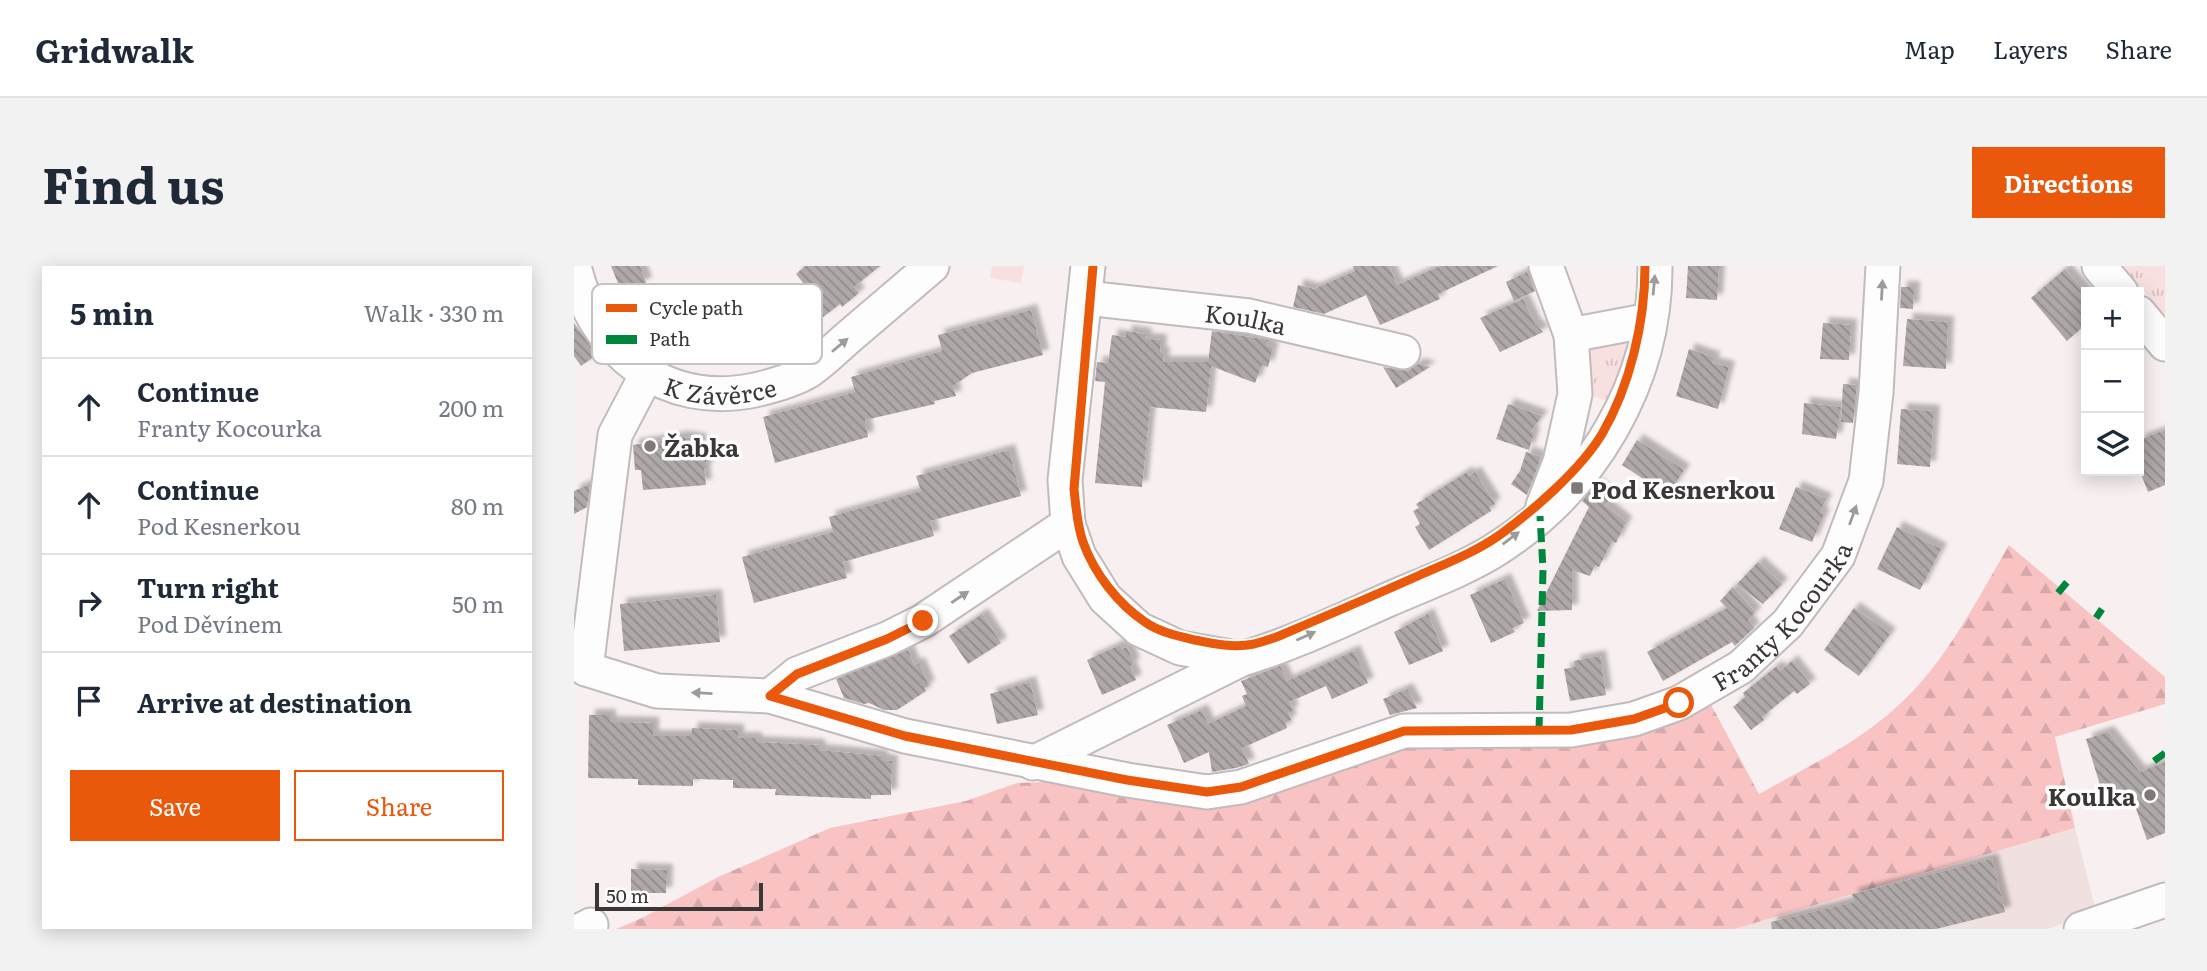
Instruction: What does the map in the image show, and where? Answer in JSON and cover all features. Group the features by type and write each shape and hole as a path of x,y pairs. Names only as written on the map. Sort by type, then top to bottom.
{"street":[{"name":"K Závěrce","path":"574,266 592,318"},
{"name":"K Závěrce","path":"822,360 932,266"},
{"path":"1540,516 1560,462 1575,394 1571,335 1546,266"},
{"path":"648,372 615,436 580,665 657,691 770,696 905,736 1033,763 1242,659 1278,648 1462,567 1495,550 1540,516 1573,484 1603,446 1622,411 1640,363 1650,320 1655,266"},
{"name":"Franty Kocourka","path":"1033,763 1163,787 1207,792 1241,787 1404,731 1571,730 1597,727 1655,712 1712,685 1741,667 1788,623 1838,556 1866,481 1884,266"},
{"path":"2099,266 2117,287"},
{"path":"1087,282 1065,480 1068,524 1079,556 1105,598 1139,629 1180,648 1242,659"},
{"name":"Koulka","path":"1087,282 1403,352"},
{"path":"2144,319 2165,344"},
{"path":"1571,335 1650,320"},
{"name":"K Závěrce","path":"634,364 670,386 726,394 767,387 809,371 817,364"},
{"path":"770,696 797,674 887,639 923,621 1068,524"},
{"path":"1166,696 1180,648"},
{"path":"2081,929 2165,900"}],"shaded area":[{"path":"2075,828 2096,911 2048,929 1734,929"}],"green space":[{"path":"992,266 1024,266 1021,283 990,278"},
{"path":"2122,266 2165,266 2165,316 2144,292 2144,287 2140,287"},
{"path":"1621,339 1629,349 1612,403 1585,393 1585,345"},
{"path":"2009,545 2165,677 2165,704 2055,737 2075,828 1734,929 616,929 718,877 830,828 966,801 1017,783 1101,780 1182,798 1398,744 1708,699 1759,794 1853,741 1903,701 1948,647"}],"building":[{"path":"611,266 640,266 646,283 618,284"},
{"path":"805,266 880,266 854,287 859,293 822,318 822,284 804,284 796,274"},
{"path":"1353,266 1389,266 1397,285 1440,266 1498,266 1438,294 1440,299 1380,325 1366,295 1324,314 1293,307 1298,285 1314,289 1355,271"},
{"path":"1688,266 1719,266 1717,300 1686,298"},
{"path":"2065,269 2081,287 2081,328 2067,341 2031,298"},
{"path":"1527,272 1535,291 1514,301 1506,282"},
{"path":"1901,287 1914,287 1913,309 1900,308"},
{"path":"1523,299 1535,324 1543,332 1500,352 1480,318"},
{"path":"1031,310 1043,355 972,373 953,386 956,396 934,401 935,404 865,420 868,437 775,463 763,417 855,392 851,377 942,351 938,335"},
{"path":"1907,319 1948,322 1946,369 1903,366"},
{"path":"574,323 592,348 592,358 581,366 574,356"},
{"path":"1823,323 1851,325 1849,360 1820,359"},
{"path":"1126,331 1146,334 1145,339 1161,340 1163,362 1208,362 1212,331 1268,340 1267,346 1273,347 1268,367 1262,365 1255,383 1211,366 1206,412 1150,407 1142,487 1095,483 1105,382 1095,381 1097,362 1108,363 1112,335 1126,337"},
{"path":"1689,349 1715,358 1712,363 1729,367 1718,409 1676,396"},
{"path":"1418,364 1430,367 1396,388 1383,367 1408,371"},
{"path":"1843,384 1857,385 1853,423 1841,422"},
{"path":"1804,403 1841,407 1836,439 1802,434"},
{"path":"1508,404 1542,416 1531,431 1534,433 1529,450 1496,439"},
{"path":"1901,409 1934,411 1930,467 1897,464"},
{"path":"2165,430 2165,485 2148,492 2142,476 2144,476 2144,438"},
{"path":"681,437 700,439 702,451 705,450 706,485 643,490 641,470 635,470 633,445"},
{"path":"1637,440 1684,470 1668,495 1622,465"},
{"path":"1009,450 1021,496 930,521 934,536 843,562 847,578 754,603 742,557 833,532 829,517 921,491 916,476"},
{"path":"1526,452 1541,457 1527,495 1511,484 1520,471"},
{"path":"1467,472 1469,476 1475,472 1495,504 1489,507 1491,511 1429,550 1415,527 1420,524 1413,511 1419,508 1416,504"},
{"path":"590,484 587,507 574,514 574,491"},
{"path":"1596,484 1612,497 1605,505 1626,522 1616,543 1612,541 1599,567 1595,565 1590,576 1572,570 1572,610 1537,611 1589,507 1582,501"},
{"path":"1796,487 1826,499 1820,512 1824,514 1812,542 1779,529"},
{"path":"1897,527 1941,549 1920,590 1877,569"},
{"path":"1758,562 1782,584 1763,604 1737,584"},
{"path":"1505,579 1524,623 1512,628 1515,632 1491,643 1470,595"},
{"path":"1733,587 1755,612 1748,621 1754,628 1735,646 1732,642 1663,681 1647,652 1727,608 1720,601"},
{"path":"716,595 720,642 624,651 620,604"},
{"path":"1854,608 1890,634 1859,676 1824,650"},
{"path":"982,614 1001,643 968,664 949,636"},
{"path":"1428,614 1443,651 1409,665 1394,632"},
{"path":"1120,645 1122,649 1127,647 1134,664 1130,666 1136,680 1102,695 1087,660"},
{"path":"908,650 914,665 919,663 929,686 924,688 926,691 897,710 884,710 869,703 844,698 836,679"},
{"path":"1354,651 1368,683 1332,699 1326,686 1289,702 1293,711 1288,713 1291,720 1285,723 1287,728 1242,748 1249,764 1212,772 1209,752 1184,763 1167,725 1202,710 1208,724 1246,706 1242,696 1247,694 1241,681 1280,666 1287,681"},
{"path":"1600,656 1606,695 1570,701 1564,669 1575,667 1574,661"},
{"path":"1792,661 1810,684 1797,694 1794,691 1762,717 1764,720 1751,730 1733,707 1745,697 1743,693 1777,666 1780,671"},
{"path":"1030,682 1038,715 997,724 990,694"},
{"path":"1407,689 1417,708 1390,715 1383,699"},
{"path":"589,715 610,715 610,722 653,723 653,736 691,736 692,728 738,730 738,738 756,738 756,742 819,745 819,750 882,756 882,760 892,761 891,795 871,795 871,799 775,795 776,789 733,788 733,780 693,779 693,786 638,785 638,779 588,778"},
{"path":"2108,732 2140,772 2165,762 2165,833 2147,840 2132,797 2106,805 2086,739"},
{"path":"1992,859 2005,912 1936,929 1772,929 1771,922 1854,902 1852,894"},
{"path":"631,869 667,870 666,893 631,893"}],"marked path":[{"path":"1539,731 1543,569 1540,516"},
{"path":"2058,593 2067,582"},
{"path":"2096,618 2102,609"},
{"path":"2154,761 2165,753"}],"cycle path":[{"path":"1093,266 1074,489 1083,542 1108,587 1125,606 1145,622 1182,637 1239,646 1279,636 1472,552 1501,534 1556,488 1593,447 1621,395 1639,331 1645,266"}],"place":[{"name":"Žabka","path":"650,446"},
{"name":"Pod Kesnerkou","path":"1577,488"},
{"name":"Koulka","path":"2150,795"}],"route":[{"path":"923,621 887,639 797,674 770,696 905,736 1033,763 1163,787 1207,792 1241,787 1284,774 1404,731 1571,730 1634,719 1679,703"}]}
